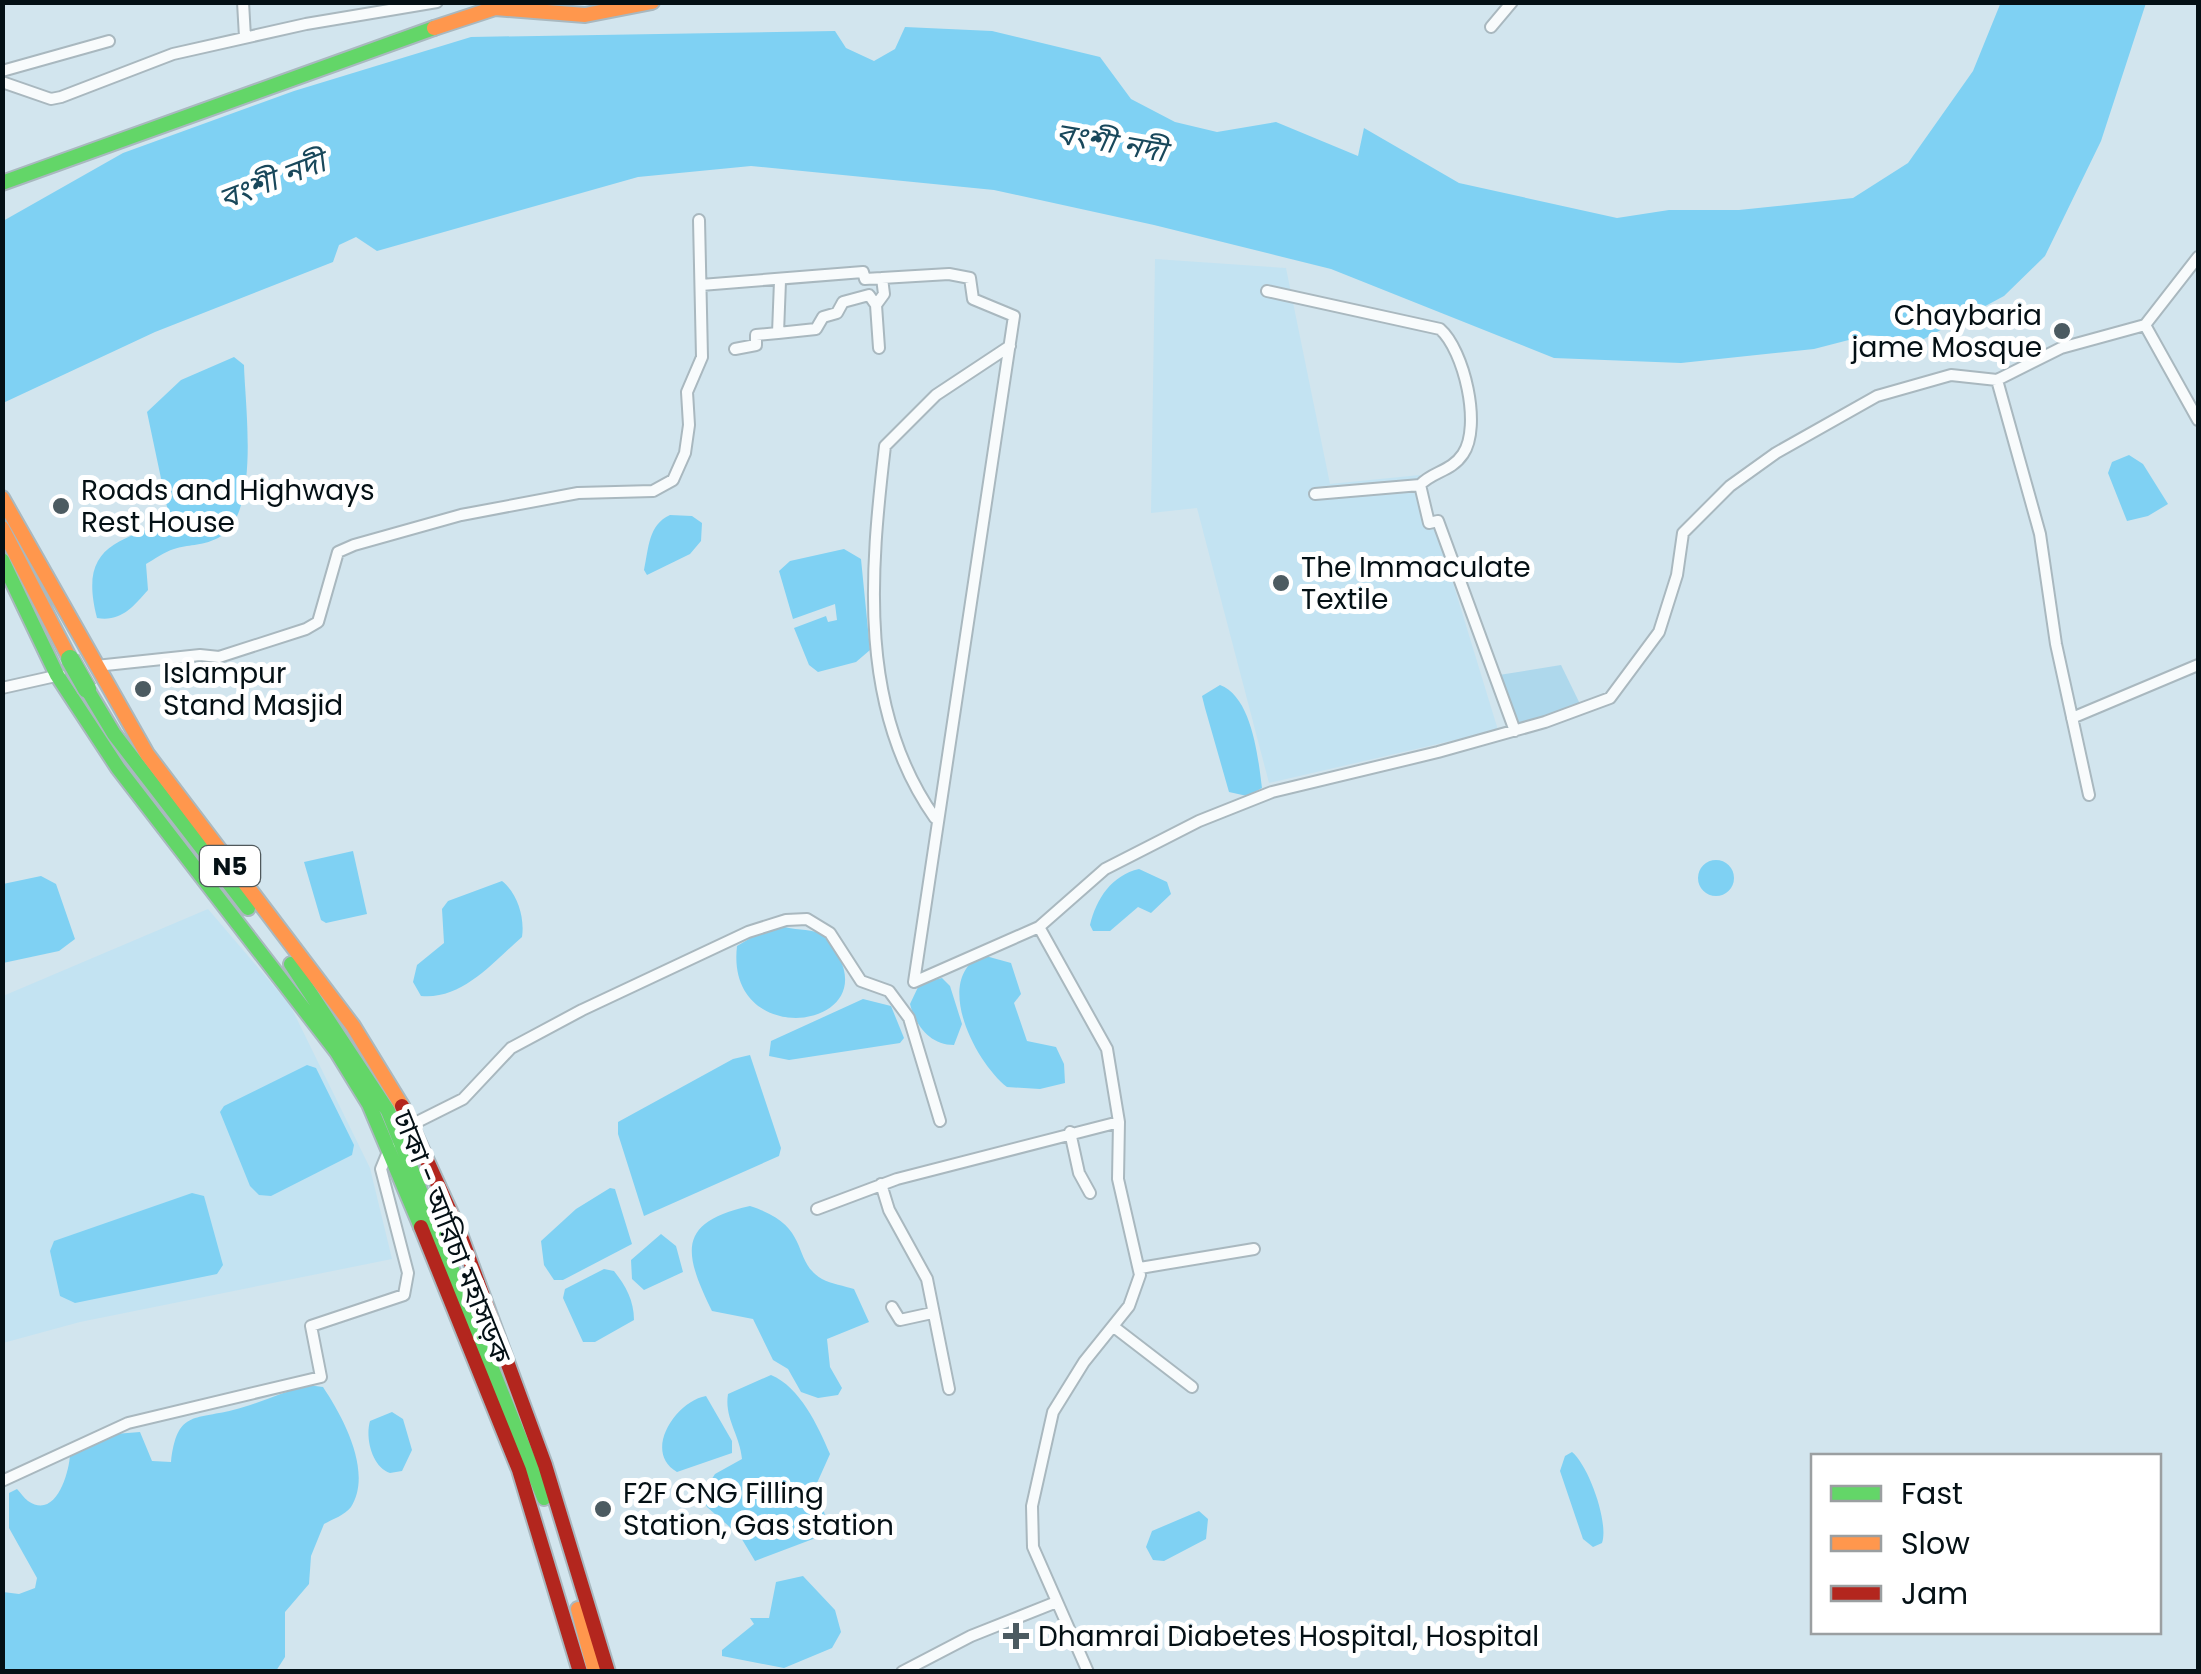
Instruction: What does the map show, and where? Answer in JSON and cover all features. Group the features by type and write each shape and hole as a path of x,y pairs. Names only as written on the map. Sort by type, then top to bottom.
{"main road":[{"path":"2,183 498,5 586,15 652,2"},
{"name":"N5","path":"2,498 147,754 354,1026 413,1124 459,1231 545,1465 608,1672"},
{"name":"N5","path":"2,528 114,734 347,1044 388,1111 453,1299 545,1500 594,1672"},
{"name":"ঢাকা - আরিচা মহাসড়ক","path":"2,560 57,675 118,768 337,1052 423,1212"},
{"name":"ঢাকা - আরিচা মহাসড়ক","path":"453,1299 519,1470 580,1672"}],"street":[{"path":"242,2 245,37"},
{"path":"2,82 52,99 159,58 245,37 437,2"},
{"path":"1491,27 1512,2"},
{"path":"2,71 109,41"},
{"path":"2,688 96,666 200,655 219,658 306,630 318,622 338,552 354,545 462,515 578,493 653,491 673,480 685,453 690,425 687,392 702,357 699,220"},
{"path":"889,991 1039,927 1105,869 1198,822 1272,792 1514,731 1610,698 1658,632 1677,575 1684,533 1730,486 1808,432 1877,396 1950,375 1997,380 2061,348 2146,325 2198,257"},
{"path":"701,285 852,272 863,272 865,279 949,274 970,278 973,300 1014,316 914,982"},
{"path":"876,304 884,294 882,278"},
{"path":"778,333 780,280"},
{"path":"1267,291 1402,319 1440,330 1454,342 1472,428 1466,452 1448,471 1428,476 1420,485 1315,494"},
{"path":"736,349 756,345 756,335 816,329 843,302 869,295 876,304 879,348"},
{"path":"2146,325 2198,416"},
{"path":"936,819 910,782 893,742 874,651 874,567 885,446 936,395 1010,346"},
{"path":"1997,380 2040,534 2089,794"},
{"path":"1420,485 1429,523 1438,521 1514,731"},
{"path":"2072,718 2198,665"},
{"path":"413,1124 462,1099 511,1048 525,1040 748,932 786,920 818,922 861,981 889,991 909,1018 920,1046 940,1121"},
{"path":"1039,927 1102,1035 1119,1122 1118,1179 1140,1268 1139,1286 1114,1327 1084,1362 1054,1412 1030,1532 1054,1603 1086,1670"},
{"path":"817,1210 881,1184 1119,1122"},
{"path":"1070,1132 1079,1173 1090,1192"},
{"path":"2,1482 128,1424 321,1378 311,1326 404,1295 408,1273 381,1169 390,1146"},
{"path":"881,1184 898,1230 925,1274 949,1388"},
{"path":"1140,1268 1254,1249"},
{"path":"892,1307 900,1320 932,1313"},
{"path":"1114,1327 1192,1387"},
{"path":"902,1672 971,1636 1054,1603"}],"shaded area":[{"path":"1155,259 1286,268 1330,484 1420,475 1498,730 1269,783 1197,508 1151,513"},
{"path":"1561,665 1581,706 1517,724 1499,675"},
{"path":"208,909 290,1005 370,1168 392,1259 80,1322 3,1343 3,996"}],"water":[{"name":"বংশী নদী","path":"2001,2 2146,3 2101,141 2045,256 2004,296 1922,340 1868,335 1814,349 1681,363 1554,358 1331,269 1154,225 994,190 751,166 638,177 377,251 356,237 339,245 333,262 155,332 3,403 3,221 123,153 294,91 471,37 835,31 846,48 874,61 895,49 905,27 992,31 1100,57 1131,99 1175,122 1217,132 1276,122 1358,156 1364,128 1459,183 1617,218 1669,210 1739,210 1853,198 1908,163 1973,71"},
{"path":"234,357 244,365 248,459 240,508 232,526 218,538 170,550 146,564 148,590 120,615 97,618 93,576 97,562 118,542 170,521 147,412 181,380"},
{"path":"2129,455 2143,464 2168,504 2148,516 2127,521 2108,473 2112,462"},
{"path":"670,515 692,516 702,523 701,541 690,554 647,575 644,570 651,538 657,525"},
{"path":"844,549 861,559 870,650 856,662 818,672 809,665 794,628 826,616 828,622 837,620 835,604 793,619 779,571 790,561"},
{"path":"1220,685 1240,702 1252,729 1262,788 1247,796 1229,792 1202,696"},
{"path":"353,851 367,914 326,923 321,920 304,862"},
{"path":"1716,860 1729,865 1734,878 1729,891 1716,896 1703,891 1698,878 1703,865"},
{"path":"1139,869 1167,882 1171,894 1151,913 1138,907 1110,931 1093,931 1090,925 1101,897 1113,882"},
{"path":"41,876 56,884 75,939 59,951 3,963 3,884"},
{"path":"502,881 519,906 522,937 464,986 436,996 421,996 413,982 417,965 444,943 442,909 448,901"},
{"path":"781,926 823,935 839,957 845,982 837,1001 820,1013 798,1018 774,1014 753,1002 739,979 737,946 764,930"},
{"path":"982,955 1011,963 1021,994 1014,1003 1027,1041 1056,1047 1064,1064 1065,1083 1040,1089 1007,1087 983,1060 964,1021 960,1001 960,983 967,967"},
{"path":"942,978 950,986 962,1024 954,1045 938,1042 925,1032 910,1004 920,983"},
{"path":"863,999 891,1006 904,1038 900,1043 789,1060 769,1056 771,1041"},
{"path":"750,1055 781,1148 779,1156 644,1216 618,1134 618,1122 733,1059"},
{"path":"307,1065 316,1068 354,1145 352,1155 271,1196 259,1195 250,1186 220,1112 224,1106"},
{"path":"610,1188 615,1189 632,1244 563,1280 554,1280 544,1265 541,1241 576,1209"},
{"path":"192,1193 204,1196 223,1265 217,1274 75,1303 60,1296 50,1251 54,1241"},
{"path":"750,1206 783,1223 812,1271 822,1279 854,1289 869,1322 827,1339 830,1367 842,1388 838,1395 818,1398 801,1392 788,1369 773,1360 753,1319 712,1311 702,1290 692,1256 698,1231 709,1221"},
{"path":"661,1234 676,1246 683,1272 644,1290 632,1279 631,1260"},
{"path":"604,1269 614,1271 626,1288 634,1320 595,1342 583,1342 563,1298 565,1289"},
{"path":"771,1375 799,1398 830,1454 817,1483 826,1520 821,1536 755,1561 740,1536 707,1507 701,1496 715,1474 742,1459 728,1411 728,1394"},
{"path":"308,1385 323,1387 339,1413 353,1445 359,1478 351,1507 324,1524 311,1556 309,1584 285,1612 285,1657 276,1671 3,1672 3,1592 19,1594 35,1588 37,1578 9,1528 9,1493 17,1489 28,1501 46,1504 64,1482 70,1455 115,1434 140,1432 152,1461 171,1462 178,1434 189,1421"},
{"path":"706,1396 732,1441 732,1453 677,1472 667,1463 663,1452 667,1428 684,1407"},
{"path":"392,1412 403,1419 412,1450 402,1471 390,1473 374,1458 369,1428 370,1421"},
{"path":"1572,1452 1591,1482 1603,1522 1602,1543 1593,1547 1583,1539 1560,1471 1565,1456"},
{"path":"1199,1511 1208,1519 1206,1539 1164,1561 1153,1560 1146,1547 1152,1531"},
{"path":"803,1576 835,1610 841,1632 832,1648 784,1668 722,1656 722,1650 754,1624 750,1618 769,1618 776,1582"}],"traffic: fast":[{"path":"2,183 434,28"},
{"path":"2,560 57,675 118,768 337,1052 369,1104 421,1227"},
{"path":"70,659 87,689"},
{"path":"87,689 114,734 248,908"},
{"path":"291,964 388,1111 544,1498"}],"traffic: slow":[{"path":"434,28 495,8 585,15 652,2"},
{"path":"2,498 147,754 353,1026 402,1106"},
{"path":"2,528 70,659"},
{"path":"578,1609 595,1672"}],"traffic: jam":[{"path":"402,1106 459,1231 545,1465 608,1672"},
{"path":"421,1227 519,1470 580,1672"}],"place":[{"name":"Chaybaria jame Mosque","path":"2062,331"},
{"name":"Roads and Highways Rest House","path":"61,506"},
{"name":"The Immaculate Textile","path":"1281,583"},
{"name":"Islampur Stand Masjid","path":"143,689"},
{"name":"F2F CNG Filling Station, Gas station","path":"603,1509"},
{"name":"Dhamrai Diabetes Hospital, Hospital","path":"1016,1636"}]}
